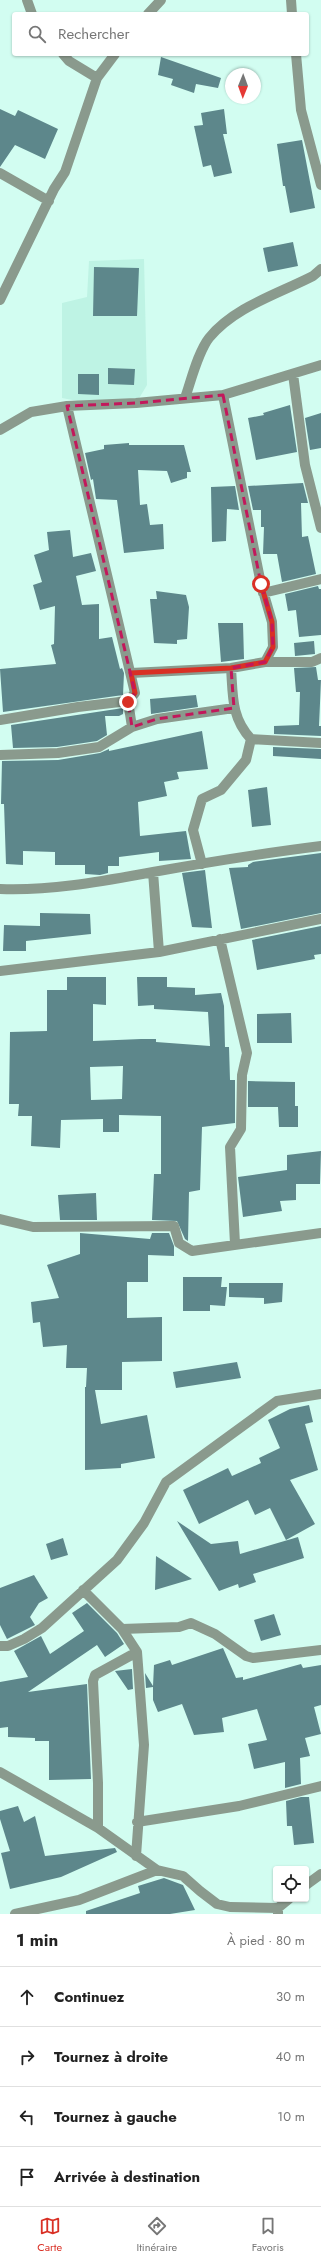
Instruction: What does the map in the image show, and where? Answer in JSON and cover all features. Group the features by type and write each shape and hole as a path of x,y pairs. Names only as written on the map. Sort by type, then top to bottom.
{"street":[{"path":"27,0 31,12"},
{"path":"150,12 162,0"},
{"path":"291,0 292,12"},
{"path":"65,56 69,61 97,78"},
{"path":"1,297 65,172 97,78 113,56"},
{"path":"296,56 301,110 321,185"},
{"path":"0,173 49,201"},
{"path":"185,398 208,339 228,320 250,306 312,276 321,269"},
{"path":"0,430 31,412 67,406 136,404 223,394 321,365"},
{"path":"293,374 305,464 321,528"},
{"path":"223,394 263,592 272,622 273,647 265,662"},
{"path":"67,406 131,673 135,693 128,702 132,727"},
{"path":"263,592 321,579"},
{"path":"131,673 231,668 265,662 312,662 321,658"},
{"path":"231,668 234,708 240,728 251,739 321,743"},
{"path":"0,720 78,706 128,702"},
{"path":"0,755 58,753 99,747 132,727 157,719 234,708"},
{"path":"202,864 193,830 202,799 221,790 246,760 251,739"},
{"path":"0,889 24,890 88,883 321,846"},
{"path":"153,872 159,952"},
{"path":"0,971 159,952 321,919"},
{"path":"220,939 247,1053 242,1075 241,1129 230,1147 235,1244"},
{"path":"0,1219 33,1227 174,1226 179,1243 192,1251 321,1233"},
{"path":"0,1646 24,1639 42,1628 117,1560 144,1524 166,1482 277,1401 321,1394"},
{"path":"83,1590 122,1629 137,1652 144,1745 137,1822 136,1856"},
{"path":"122,1629 180,1627 191,1623 215,1634 246,1656 253,1658 321,1650"},
{"path":"98,1828 98,1783 93,1680 95,1675 137,1652"},
{"path":"0,1772 25,1788 98,1828 158,1870 183,1876 200,1892 217,1904 278,1911 286,1902"},
{"path":"137,1822 239,1806 321,1786"},
{"path":"15,1914 79,1900 158,1870"},
{"path":"309,1883 321,1874"},
{"path":"228,1914 243,1908"}],"highlighted area":[{"path":"223,395 261,584 272,622 273,647 265,662 231,668 234,708 157,719 132,727 128,701 135,693 67,406 136,403"}],"shaded area":[{"path":"144,259 147,385 138,400 88,403 62,398 62,303 87,297 89,261"}],"building":[{"path":"161,57 221,78 218,88 196,84 194,93 171,85 173,79 158,75"},
{"path":"0,109 15,116 18,110 58,129 45,159 15,145 0,167"},
{"path":"224,109 227,134 223,134 232,173 214,177 211,165 203,167 194,126 203,125 201,113"},
{"path":"302,140 315,208 290,213 285,186 283,186 277,144"},
{"path":"293,242 298,266 268,272 263,248"},
{"path":"94,267 139,268 137,316 93,316"},
{"path":"108,368 135,369 134,385 108,384"},
{"path":"78,374 99,374 99,395 78,394"},
{"path":"290,405 297,452 256,460 248,418 264,415 263,413"},
{"path":"321,413 321,448 310,450 305,418"},
{"path":"129,443 129,445 184,445 191,472 187,472 187,478 171,483 167,471 138,470 140,505 147,504 150,525 163,524 164,549 124,553 117,500 96,499 93,479 91,480 85,453 104,449 104,445"},
{"path":"303,483 308,503 301,503 302,537 308,536 316,574 282,582 277,554 263,554 264,527 261,527 261,510 253,510 248,486"},
{"path":"235,486 239,510 227,509 226,541 212,542 211,487"},
{"path":"70,530 73,557 91,553 96,571 76,576 82,605 99,604 99,639 112,637 120,669 122,668 124,673 123,695 3,712 0,669 56,664 51,645 54,644 55,606 40,610 33,585 42,582 34,555 49,550 47,532"},
{"path":"318,586 319,589 321,589 321,635 299,637 296,610 288,611 285,594"},
{"path":"156,591 186,595 189,607 187,639 177,640 177,644 154,643 150,599 157,599"},
{"path":"218,623 243,623 244,659 221,662"},
{"path":"314,641 315,654 295,656 294,643"},
{"path":"316,667 318,680 321,680 319,726 321,726 321,736 274,734 274,726 299,725 300,692 296,692 294,668"},
{"path":"196,695 198,707 151,714 150,699"},
{"path":"123,708 123,714 119,716 105,716 107,735 97,741 57,747 13,748 11,725"},
{"path":"202,731 208,769 177,772 179,779 164,782 167,796 138,802 140,836 186,831 191,859 159,861 159,852 119,857 119,866 108,866 108,873 100,875 85,874 85,865 55,865 55,852 23,851 23,865 6,864 4,804 1,804 2,761 58,760 100,753 109,749 109,751"},
{"path":"273,747 321,749 321,759 273,756"},
{"path":"267,787 271,825 252,827 248,790"},
{"path":"321,853 321,913 241,929 229,868 248,867 248,865 253,862"},
{"path":"205,870 212,928 192,927 182,873"},
{"path":"40,913 90,914 91,934 26,941 26,951 3,951 4,925 40,926"},
{"path":"321,926 321,954 314,955 315,959 257,970 252,940"},
{"path":"67,977 106,977 106,1005 93,1004 93,1041 156,1039 156,1042 210,1046 208,1012 154,1009 154,1005 138,1006 137,977 167,977 167,987 195,988 195,995 221,993 224,1006 225,1047 229,1047 230,1080 235,1080 235,1123 202,1127 200,1190 189,1192 188,1241 185,1239 177,1221 152,1220 154,1174 161,1174 161,1116 119,1115 119,1132 103,1132 103,1119 61,1120 60,1148 31,1146 32,1116 18,1116 19,1104 9,1104 10,1032 47,1031 47,990 67,990","holes":["123,1066 122,1099 91,1100 90,1067"]},
{"path":"291,1013 292,1043 257,1043 257,1014"},
{"path":"248,1081 295,1082 295,1106 298,1106 298,1127 279,1127 278,1107 248,1107"},
{"path":"321,1151 320,1184 296,1184 296,1200 280,1201 282,1211 243,1217 238,1177 287,1170 287,1155"},
{"path":"96,1193 97,1220 60,1220 58,1195"},
{"path":"80,1233 150,1239 152,1233 169,1233 174,1246 174,1256 148,1255 148,1282 127,1282 127,1318 162,1317 162,1361 122,1362 122,1390 95,1390 101,1424 147,1415 155,1458 121,1464 121,1468 85,1470 85,1387 87,1368 66,1368 67,1345 43,1347 40,1322 33,1323 31,1302 59,1298 47,1265 80,1254"},
{"path":"183,1277 222,1277 221,1287 227,1287 225,1306 210,1305 210,1311 183,1311"},
{"path":"229,1283 283,1283 282,1302 264,1304 264,1298 229,1297"},
{"path":"237,1362 241,1378 176,1388 173,1372"},
{"path":"309,1405 313,1422 305,1424 318,1470 290,1480 315,1524 286,1540 270,1508 255,1515 248,1500 199,1524 183,1490 228,1468 232,1476 261,1463 259,1458 280,1448 268,1420 290,1409"},
{"path":"177,1521 211,1544 238,1541 240,1554 298,1537 304,1558 253,1574 256,1582 239,1588 238,1584 219,1591"},
{"path":"63,1538 68,1555 51,1560 46,1544"},
{"path":"156,1556 192,1579 155,1590"},
{"path":"34,1575 48,1598 39,1603 30,1617 35,1625 7,1639 0,1625 0,1588"},
{"path":"87,1603 117,1633 124,1644 105,1657 97,1645 28,1692 87,1684 91,1779 49,1780 49,1741 35,1741 35,1738 8,1737 8,1727 0,1728 0,1682 28,1677 14,1651 41,1636 50,1654 84,1631 72,1613"},
{"path":"274,1614 281,1635 261,1641 254,1620"},
{"path":"223,1648 236,1678 243,1677 243,1680 301,1664 303,1668 321,1665 321,1705 314,1707 321,1734 305,1738 310,1756 300,1758 301,1784 285,1788 285,1762 254,1769 248,1744 267,1740 257,1709 222,1718 224,1732 194,1735 182,1704 158,1712 153,1700 153,1687 146,1688 145,1673 153,1686 154,1665 170,1660 172,1665"},
{"path":"132,1669 133,1689 128,1690 115,1671"},
{"path":"301,1797 309,1797 314,1843 294,1845 292,1826 287,1826 286,1801"},
{"path":"18,1806 24,1822 35,1816 45,1856 115,1848 117,1852 61,1877 10,1889 1,1853 10,1851 0,1819 0,1811"},
{"path":"164,1878 183,1885 195,1910 170,1914 86,1914 86,1911 140,1893 138,1886"}],"route":[{"path":"128,702 135,693 131,673 231,668 265,662 273,647 272,622 261,584"}]}
